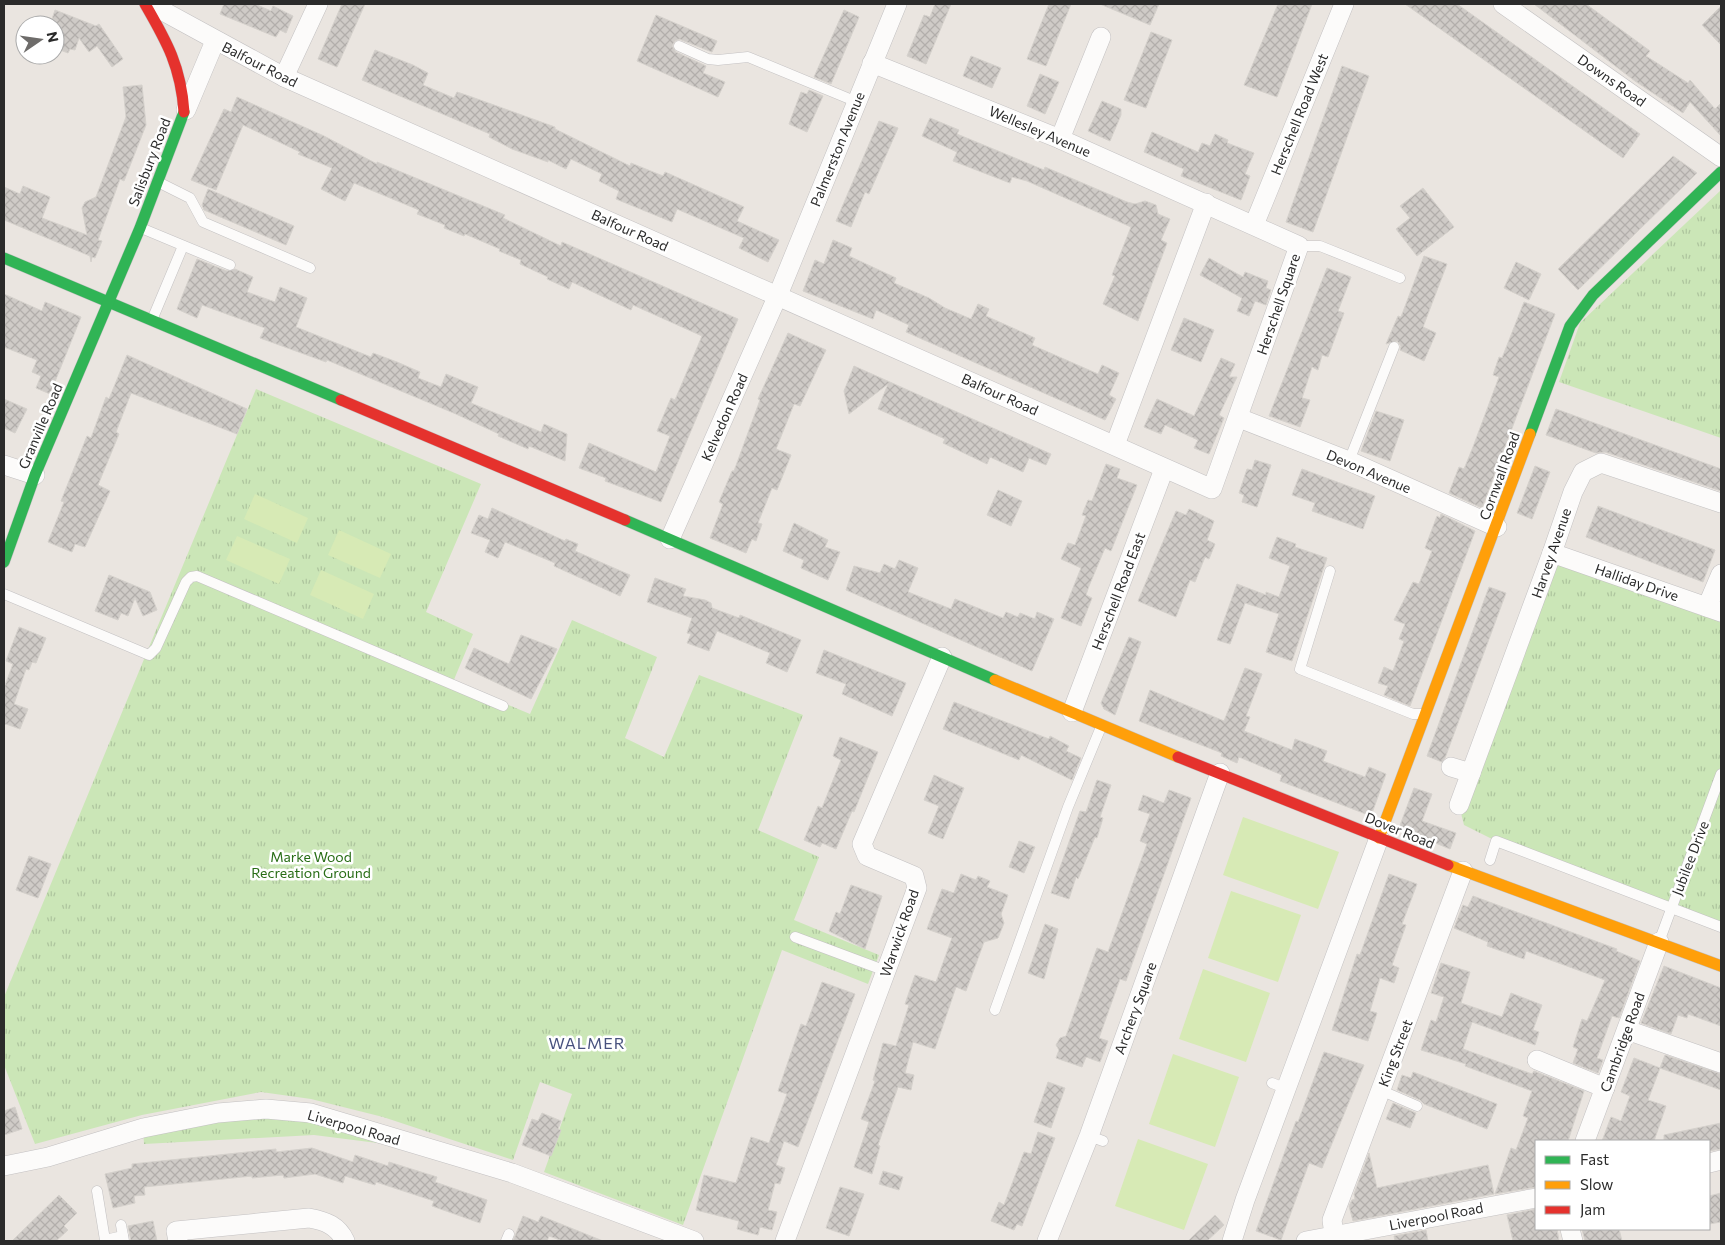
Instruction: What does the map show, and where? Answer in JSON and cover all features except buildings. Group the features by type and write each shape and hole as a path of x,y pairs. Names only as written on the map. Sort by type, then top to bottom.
{"main road":[{"name":"Salisbury Road","path":"108,303 140,228 156,181 184,113 182,85 169,45 145,4"},
{"name":"Cornwall Road","path":"1379,838 1497,527 1570,326 1579,311 1593,295 1721,172"},
{"name":"Dover Road","path":"4,258 670,539 1101,726 1463,871 1721,966"},
{"name":"Granville Road","path":"4,562 35,475 108,303"}],"street":[{"name":"Balfour Road","path":"150,4 284,77 1115,445"},
{"path":"284,77 318,4"},
{"name":"Palmerston Avenue","path":"778,295 897,4"},
{"name":"Herschell Road West","path":"1254,225 1344,4"},
{"name":"Downs Road","path":"1503,4 1721,157"},
{"path":"1060,139 1101,37"},
{"path":"184,113 215,41"},
{"name":"Wellesley Avenue","path":"872,63 1060,139 1206,203"},
{"path":"1115,445 1206,203"},
{"name":"Herschell Square","path":"1115,445 1164,469 1212,489 1239,418 1298,246 1206,203"},
{"name":"Kelvedon Road","path":"670,539 778,295"},
{"name":"Devon Avenue","path":"1239,418 1349,461 1497,527"},
{"name":"Harvey Avenue","path":"1459,805 1577,481 1583,472 1601,463 1721,503"},
{"path":"4,465 35,475"},
{"name":"Herschell Road East","path":"1072,712 1164,469"},
{"name":"Halliday Drive","path":"1552,553 1714,610"},
{"path":"1714,610 1721,574"},
{"name":"Warwick Road","path":"785,1241 917,888 914,876 867,856 862,844 942,657"},
{"path":"1451,767 1471,773"},
{"name":"Archery Square","path":"1047,1241 1096,1138 1220,774"},
{"path":"1232,1241 1280,1086 1379,838"},
{"name":"King Street","path":"1334,1235 1332,1220 1463,871"},
{"name":"Cambridge Road","path":"1585,1140 1659,942"},
{"path":"1627,1030 1721,1062"},
{"path":"1538,1060 1605,1088"},
{"name":"Liverpool Road","path":"4,1166 48,1157 143,1128 218,1113 266,1109 311,1113 512,1173 694,1241"},
{"name":"Liverpool Road","path":"1306,1241 1535,1198"},
{"path":"178,1241 176,1231 309,1218 320,1220 339,1229 346,1241"}],"lane":[{"path":"679,46 708,59 718,60 748,56 857,102"},
{"path":"156,181 190,198 203,222 310,268"},
{"path":"140,228 230,265"},
{"path":"152,321 183,246"},
{"path":"1298,246 1320,246 1400,278"},
{"path":"1349,461 1394,347"},
{"path":"1330,571 1300,669 1413,714 1426,714"},
{"path":"4,594 149,655 156,648 186,582 191,577 197,576 503,706"},
{"path":"995,1010 1068,807 1101,726"},
{"name":"Jubilee Drive","path":"1659,942 1721,774"},
{"path":"1490,860 1496,841 1721,927"},
{"path":"795,937 886,971"},
{"path":"1380,1090 1417,1106"},
{"path":"97,1191 105,1240 124,1239 121,1226"}],"green space":[{"path":"1721,190 1721,438 1559,382 1580,323"},
{"name":"Marke Wood Recreation Ground","path":"256,389 481,484 426,612 473,634 453,682 530,714 572,620 657,657 625,738 664,757 699,675 803,715 758,830 819,857 794,920 879,955 868,984 782,950 683,1225 544,1172 572,1094 540,1082 513,1160 383,1117 311,1099 261,1092 142,1115 35,1144 4,1065 4,997"},
{"path":"255,494 308,518 297,543 244,519"},
{"path":"339,530 391,554 380,578 328,555"},
{"path":"237,536 290,559 279,584 226,560"},
{"path":"1552,553 1721,612 1721,927 1496,841 1464,825 1459,805"},
{"path":"321,570 374,594 363,619 310,595"},
{"path":"1243,817 1339,852 1318,909 1223,875"},
{"path":"1231,891 1301,915 1278,982 1208,958"},
{"path":"1203,969 1270,993 1246,1062 1179,1039"},
{"path":"1173,1054 1239,1077 1215,1147 1149,1124"},
{"path":"266,1109 401,1146 314,1135 144,1144 143,1128"},
{"path":"1138,1139 1208,1164 1184,1230 1115,1206"}],"traffic: fast":[{"path":"4,562 35,475 140,228 184,112"},
{"path":"1530,434 1570,326 1593,295 1721,172"},
{"path":"4,258 341,400"},
{"path":"625,520 995,680"}],"traffic: slow":[{"path":"1379,838 1530,434"},
{"path":"995,680 1178,757"},
{"path":"1448,865 1721,966"}],"traffic: jam":[{"path":"145,4 172,55 180,81 184,112"},
{"path":"341,400 625,520"},
{"path":"1178,757 1448,865"}],"district":[{"name":"WALMER","path":"587,1042"}]}
